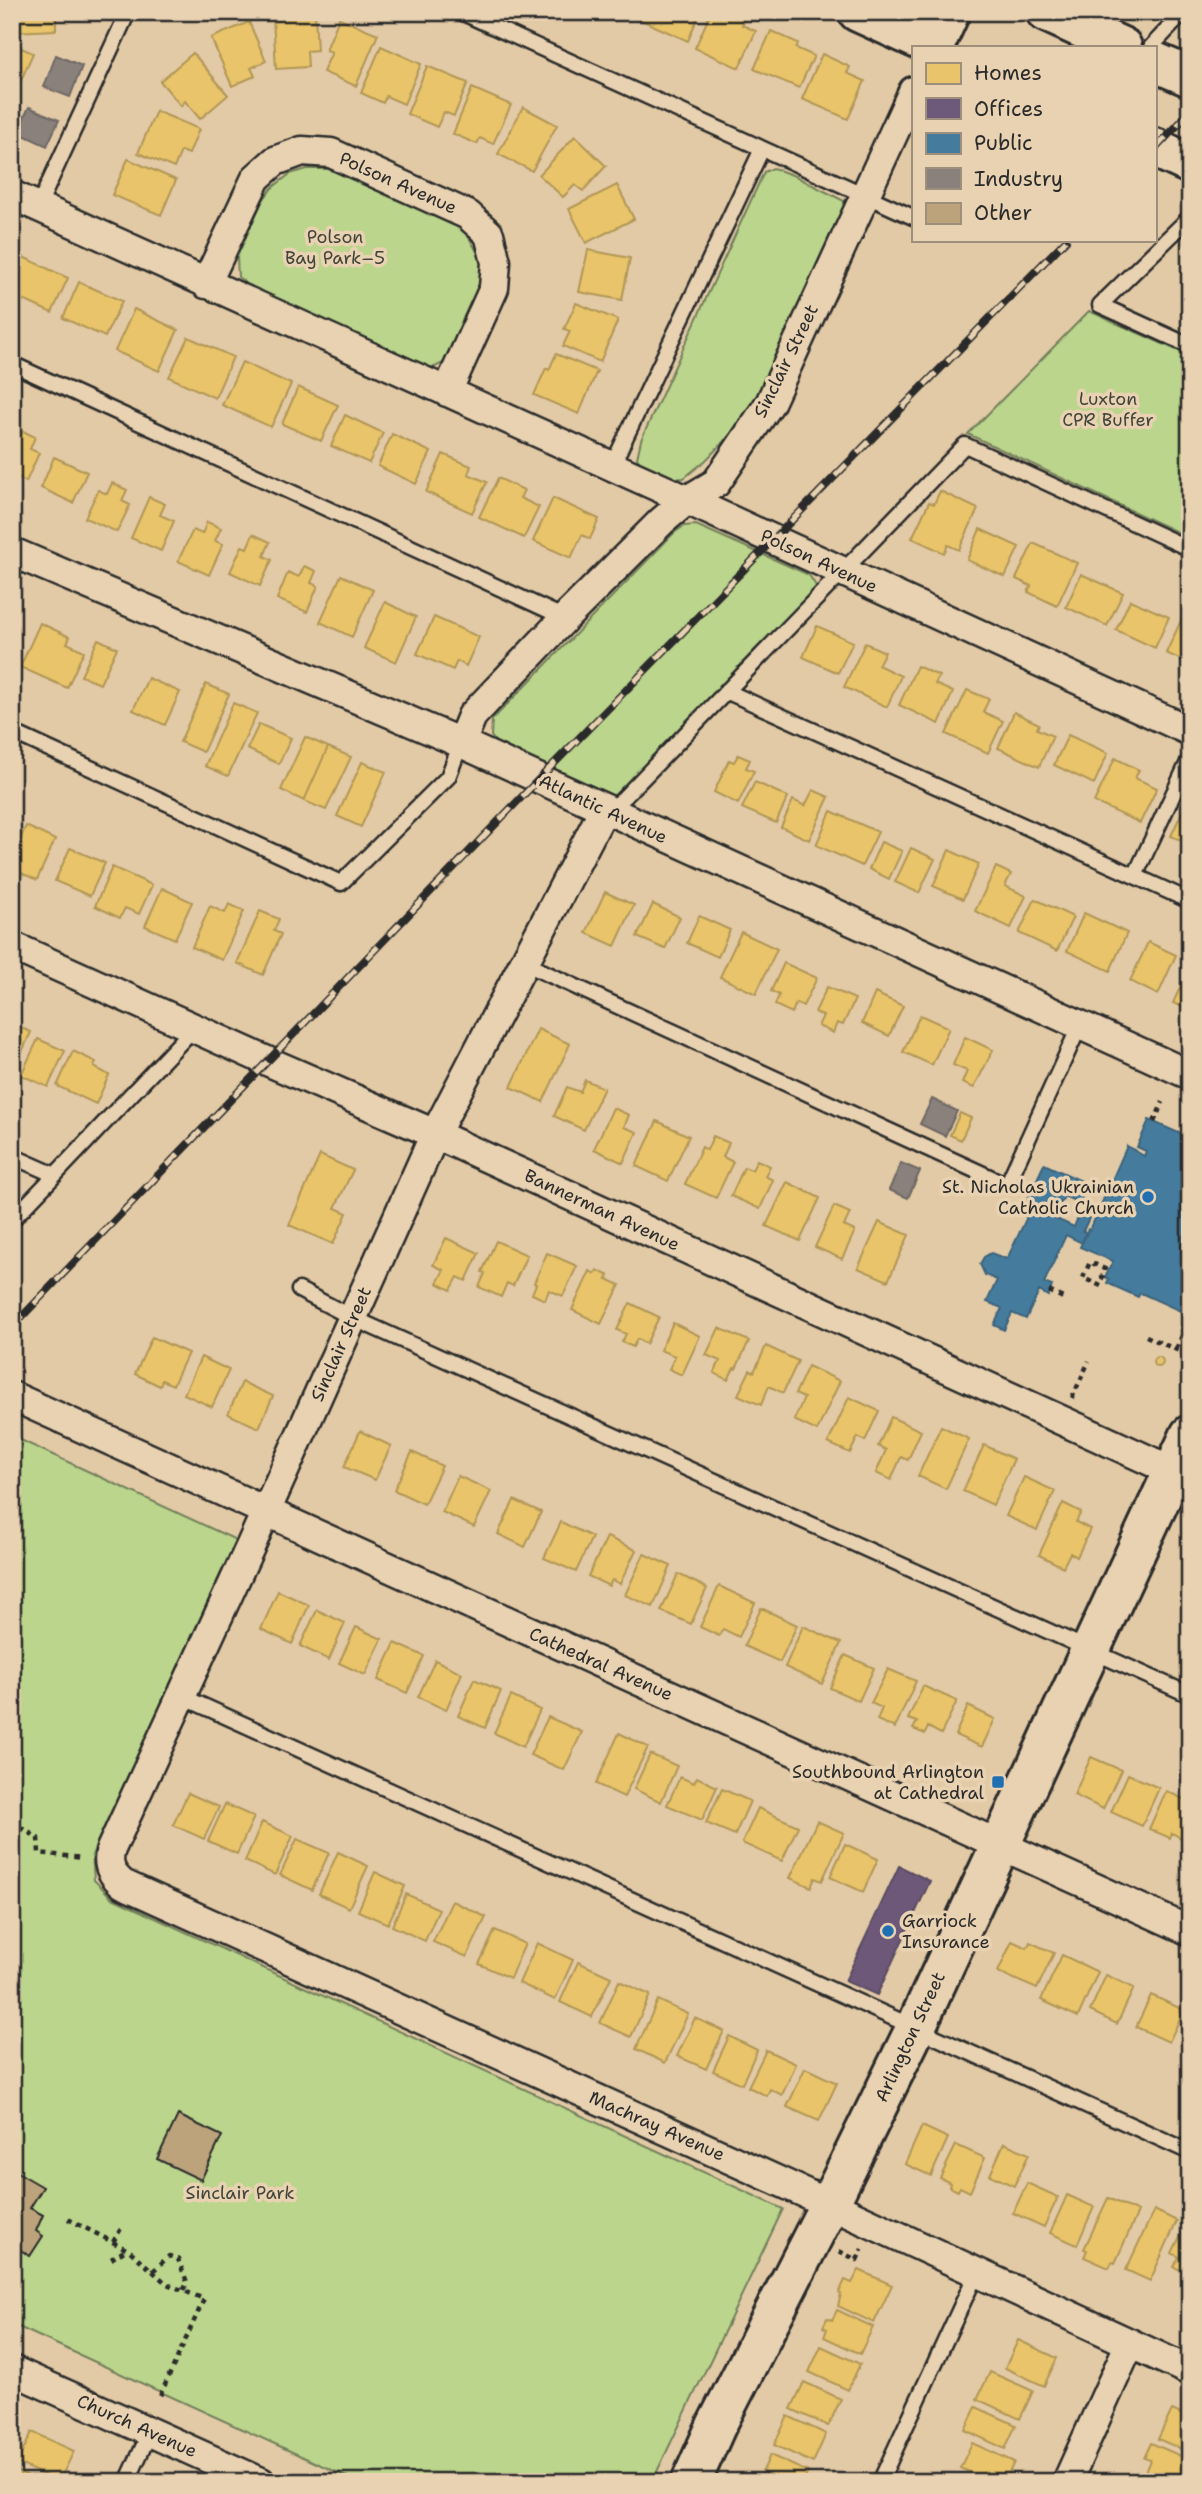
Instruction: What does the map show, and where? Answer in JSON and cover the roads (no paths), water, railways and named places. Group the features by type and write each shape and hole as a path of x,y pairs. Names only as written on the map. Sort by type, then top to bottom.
{"main road":[{"path":"858,12 932,46"},
{"path":"934,46 950,12"},
{"path":"1046,12 1120,46"},
{"path":"1156,62 1190,77"},
{"path":"1156,148 1190,164"},
{"name":"Arlington Street","path":"691,2482 716,2426 916,2027 999,1844 1181,1475 1190,1435"}],"street":[{"name":"Sinclair Street","path":"461,743 472,716 565,618 662,521 687,500 716,483 770,402 912,93"},
{"name":"Polson Avenue","path":"206,284 256,178 275,161 302,151 331,153 468,215 489,234 496,262 494,288 447,392"},
{"name":"Polson Avenue","path":"12,195 1190,731"},
{"name":"Atlantic Avenue","path":"12,552 461,743 1190,1075"},
{"name":"Sinclair Street","path":"116,1872 111,1849 435,1134 607,811"},
{"name":"Bannerman Avenue","path":"12,946 435,1134 1181,1475"},
{"name":"Cathedral Avenue","path":"12,1396 1190,1931"},
{"name":"Machray Avenue","path":"116,1872 1190,2371"},
{"path":"1068,2482 1130,2343"},
{"name":"Church Avenue","path":"12,2370 261,2482"}],"lane":[{"path":"38,207 128,12"},
{"path":"461,12 912,217"},
{"path":"1151,46 1184,12"},
{"path":"612,466 762,149"},
{"path":"1190,217 1100,305 1190,346"},
{"path":"12,364 565,618"},
{"path":"607,811 965,445 1190,549"},
{"path":"726,691 1190,901"},
{"path":"12,732 341,883 449,777 461,743"},
{"path":"1135,876 1190,758"},
{"path":"524,963 1007,1185 1080,1025"},
{"path":"12,1220 194,1028"},
{"path":"12,1156 55,1175"},
{"path":"299,1290 353,1318 1190,1695"},
{"path":"181,1696 1190,2152"},
{"path":"880,2482 977,2273"},
{"path":"127,2482 150,2432"}],"railway":[{"path":"1156,148 1190,112"},
{"path":"12,1327 539,779 1064,242"}],"place":[{"name":"St. Nicholas Ukrainian Catholic Church","path":"1148,1197"},
{"name":"Southbound Arlington at Cathedral","path":"998,1782"},
{"name":"Garriock Insurance","path":"888,1931"}],"park label":[{"name":"Polson Bay Park–5","path":"335,247"},
{"name":"Luxton CPR Buffer","path":"1108,409"},
{"name":"Sinclair Park","path":"240,2193"}]}
